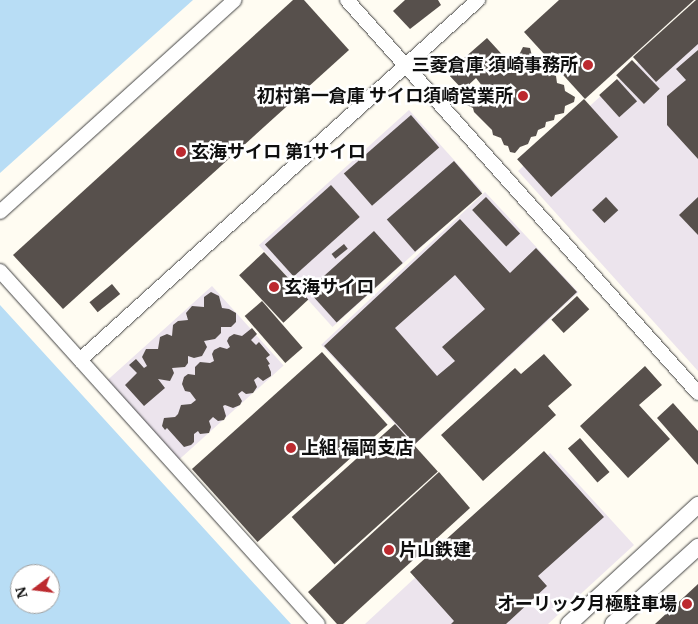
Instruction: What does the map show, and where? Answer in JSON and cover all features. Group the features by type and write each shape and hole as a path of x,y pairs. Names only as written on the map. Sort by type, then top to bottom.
{"street":[{"path":"0,212 236,0"},
{"path":"347,0 698,393"},
{"path":"80,360 478,0"},
{"path":"0,271 318,624"},
{"path":"569,624 698,505"},
{"path":"613,624 698,547"}],"shaded area":[{"path":"698,8 698,371 518,171"},
{"path":"409,110 483,192 332,327 259,245"},
{"path":"485,192 578,292 415,445 321,345"},
{"path":"212,286 284,366 178,461 106,381"},
{"path":"550,453 634,545 548,624 365,624"}],"water":[{"path":"0,0 193,0 0,173"},
{"path":"0,305 291,624 0,624"}],"building":[{"name":"玄海サイロ 第1サイロ","path":"293,0 304,0 349,50 63,309 13,255"},
{"path":"405,0 438,0 441,5 410,29 393,11"},
{"name":"三菱倉庫 須崎事務所","path":"559,0 694,0 585,99 524,32"},
{"path":"698,0 698,44 656,82 633,57"},
{"name":"初村第一倉庫 サイロ須崎営業所","path":"487,38 508,61 512,55 519,55 523,47 530,48 532,56 541,57 541,65 547,65 549,73 556,76 557,83 564,85 565,91 575,97 574,102 565,106 564,113 555,115 554,120 546,122 545,127 538,130 536,136 531,137 528,144 520,147 515,153 510,152 508,146 504,145 501,138 493,135 492,130 474,112 473,108 465,104 467,99 475,93 475,88 483,87 476,78 463,90 447,73"},
{"path":"698,50 698,159 667,125 667,96 686,80 676,69"},
{"path":"632,60 660,89 644,104 616,75"},
{"path":"617,79 637,101 619,117 599,95"},
{"path":"584,99 618,137 551,197 517,159"},
{"path":"411,115 439,147 372,206 344,173"},
{"path":"454,161 482,193 415,252 387,219"},
{"path":"331,185 360,217 294,277 265,245"},
{"path":"486,197 520,234 506,247 472,210"},
{"path":"606,197 618,210 604,223 592,210"},
{"path":"698,197 698,235 679,215"},
{"path":"460,219 510,273 536,248 577,292 415,444 324,346","holes":["455,275 485,309 442,347 455,361 437,376 395,328"]},
{"path":"374,231 403,263 337,323 308,291"},
{"path":"344,244 348,249 335,259 332,254"},
{"name":"玄海サイロ","path":"264,252 308,300 283,323 239,275"},
{"path":"112,284 120,294 98,312 89,302"},
{"path":"211,292 219,296 222,308 236,313 236,322 231,327 221,327 221,333 215,339 204,341 207,347 202,356 194,358 188,356 188,363 185,367 172,368 174,373 170,381 158,379 165,388 144,406 125,385 137,373 129,365 136,359 144,368 147,366 142,357 146,349 158,349 160,337 167,334 172,336 173,325 178,321 188,320 186,313 192,306 204,307 204,297"},
{"path":"577,296 589,309 564,333 551,320"},
{"path":"262,301 303,348 285,363 245,316"},
{"path":"252,328 257,334 251,340 256,345 259,342 270,355 266,358 270,364 268,365 271,376 263,381 258,377 254,380 257,387 253,393 246,394 242,391 238,394 242,401 240,405 233,408 223,406 226,416 224,420 218,421 213,417 209,421 211,427 209,433 200,434 198,431 194,434 194,442 184,447 167,428 165,430 162,426 164,418 175,417 181,405 191,404 196,400 190,392 185,391 182,384 184,377 188,374 195,375 195,367 200,362 210,363 214,361 212,354 214,350 220,347 227,349 230,347 227,341 229,337 234,334 242,336"},
{"name":"上組 福岡支店","path":"322,352 388,425 258,542 192,469"},
{"path":"544,354 572,385 548,406 556,415 483,481 441,435 515,368 521,374"},
{"path":"645,366 662,385 639,405 670,439 628,478 580,426"},
{"path":"673,403 698,431 698,465 657,418"},
{"path":"395,424 438,472 335,565 292,517"},
{"path":"580,438 610,472 597,482 568,448"},
{"path":"544,451 604,517 538,576 547,586 506,624 451,624 454,621 410,572"},
{"name":"片山鉄建","path":"439,472 470,508 343,624 337,624 308,592"},
{"name":"オーリック月極駐車場","path":"698,584 698,624 655,624"}],"place":[{"name":"三菱倉庫 須崎事務所","path":"588,65"},
{"name":"初村第一倉庫 サイロ須崎営業所","path":"523,96"},
{"name":"玄海サイロ 第1サイロ","path":"181,152"},
{"name":"玄海サイロ","path":"274,287"},
{"name":"上組 福岡支店","path":"291,448"},
{"name":"片山鉄建","path":"389,550"},
{"name":"オーリック月極駐車場","path":"687,604"}]}
